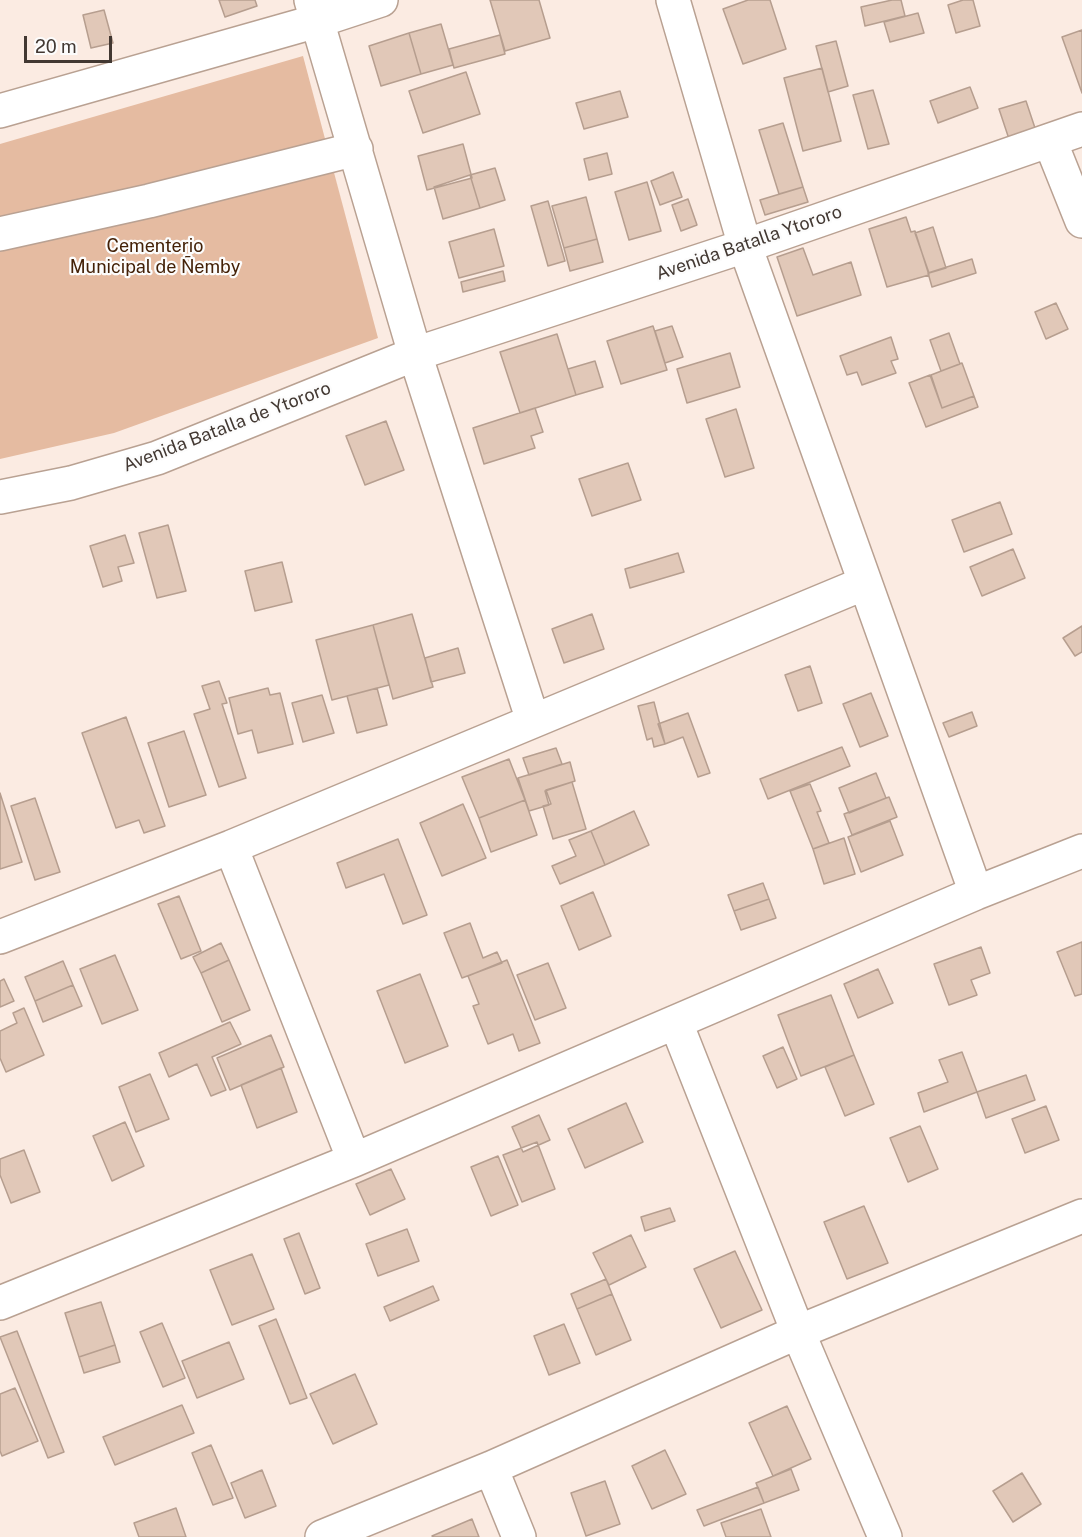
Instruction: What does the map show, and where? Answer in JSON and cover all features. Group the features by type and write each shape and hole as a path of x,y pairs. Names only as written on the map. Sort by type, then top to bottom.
{"street":[{"path":"0,111 314,10 381,0"},
{"path":"673,0 746,246 976,893"},
{"path":"314,10 416,354 533,721"},
{"name":"Avenida Batalla Ytororo","path":"416,354 746,246 1082,129"},
{"path":"1050,141 1082,221"},
{"path":"0,234 149,201 356,149"},
{"name":"Avenida Batalla de Ytororo","path":"0,497 71,483 157,458 416,354"},
{"path":"0,937 231,848 865,583"},
{"path":"231,848 354,1160"},
{"path":"0,1303 354,1160 976,893 1082,851"},
{"path":"676,1023 798,1332 885,1537"},
{"path":"322,1537 491,1468 798,1332 1082,1216"},
{"path":"491,1468 519,1537"}],"green space":[{"name":"Cementerio Municipal de Ñemby","path":"303,56 378,338 114,433 0,459 0,144"}],"building":[{"path":"219,0 255,0 257,6 225,17"},
{"path":"490,0 539,0 550,38 505,51"},
{"path":"748,0 770,0 786,49 743,64 723,9"},
{"path":"901,0 905,16 865,26 861,7"},
{"path":"963,0 973,0 980,26 956,33 948,5"},
{"path":"104,10 113,43 91,48 83,15"},
{"path":"918,13 924,33 890,42 884,22"},
{"path":"441,24 453,65 421,74 409,33"},
{"path":"1082,30 1082,93 1062,37"},
{"path":"409,33 421,74 381,86 369,46"},
{"path":"500,35 505,54 454,68 449,49"},
{"path":"836,41 848,86 828,92 816,46"},
{"path":"822,68 841,141 803,151 784,78"},
{"path":"466,72 480,114 423,133 409,91"},
{"path":"970,87 978,108 938,123 930,101"},
{"path":"873,90 889,144 868,149 853,95"},
{"path":"620,91 628,117 584,129 576,103"},
{"path":"1026,101 1036,131 1009,139 999,109"},
{"path":"783,123 803,187 779,194 759,130"},
{"path":"463,144 472,178 427,190 418,156"},
{"path":"607,153 612,174 589,180 584,159"},
{"path":"495,168 505,200 480,208 470,175"},
{"path":"673,172 682,197 660,205 651,181"},
{"path":"470,175 480,208 443,219 434,187"},
{"path":"647,182 661,231 629,240 615,192"},
{"path":"803,187 808,202 765,215 760,200"},
{"path":"586,197 597,239 564,248 552,206"},
{"path":"688,199 697,225 681,231 672,205"},
{"path":"548,201 565,261 548,266 531,206"},
{"path":"906,217 911,232 915,231 929,275 887,287 869,229"},
{"path":"933,227 946,268 929,273 915,233"},
{"path":"494,229 504,266 459,278 449,242"},
{"path":"597,239 603,262 570,271 564,248"},
{"path":"803,248 813,275 851,262 861,295 797,316 777,257"},
{"path":"972,259 976,273 932,287 928,273"},
{"path":"503,271 505,281 463,292 461,282"},
{"path":"1056,303 1068,329 1046,339 1035,312"},
{"path":"653,326 667,370 621,384 607,341"},
{"path":"672,326 683,357 665,363 655,331"},
{"path":"949,333 960,364 941,371 930,340"},
{"path":"557,334 576,395 520,413 500,352"},
{"path":"891,337 898,359 891,361 896,373 862,385 857,372 847,375 840,356"},
{"path":"730,353 740,387 687,403 677,369"},
{"path":"595,361 603,387 576,395 568,369"},
{"path":"962,363 974,396 942,408 931,375"},
{"path":"930,375 942,408 974,396 978,407 926,427 909,383"},
{"path":"535,408 543,432 531,436 535,448 484,464 473,428"},
{"path":"736,409 754,468 725,477 706,419"},
{"path":"386,421 404,470 365,485 346,436"},
{"path":"628,463 641,500 592,516 579,479"},
{"path":"1000,502 1012,534 964,552 952,520"},
{"path":"168,525 186,591 157,598 139,533"},
{"path":"125,535 134,563 118,567 122,581 103,587 90,546"},
{"path":"1013,549 1025,578 982,596 970,567"},
{"path":"678,553 684,572 630,588 625,569"},
{"path":"282,562 292,602 255,611 245,571"},
{"path":"412,614 433,687 393,699 373,625"},
{"path":"592,614 604,649 564,663 552,629"},
{"path":"373,625 389,685 332,700 316,640"},
{"path":"1082,626 1082,652 1075,656 1063,638"},
{"path":"458,648 465,673 431,682 425,658"},
{"path":"810,666 822,703 798,711 785,675"},
{"path":"219,681 227,703 222,704 246,778 219,787 194,714 210,709 202,686"},
{"path":"268,688 270,695 280,693 293,744 258,753 252,730 238,734 229,698"},
{"path":"377,688 387,725 357,733 347,696"},
{"path":"871,693 888,736 860,747 843,704"},
{"path":"322,695 334,733 303,742 292,703"},
{"path":"654,702 665,744 654,747 652,738 647,740 638,706"},
{"path":"972,712 977,726 949,737 943,723"},
{"path":"688,713 710,773 698,777 683,737 665,744 658,724"},
{"path":"126,717 165,826 144,833 139,820 116,828 82,733"},
{"path":"184,731 206,795 169,807 148,743"},
{"path":"842,747 850,766 768,799 760,779"},
{"path":"556,748 562,764 529,775 523,758"},
{"path":"509,759 525,800 479,818 462,777"},
{"path":"570,762 575,781 545,791 549,805 529,811 518,778"},
{"path":"876,773 886,798 849,813 839,788"},
{"path":"572,782 586,829 553,839 543,806 551,804 546,790"},
{"path":"810,784 821,811 817,812 829,843 813,849 790,791"},
{"path":"0,793 22,862 0,869"},
{"path":"889,797 897,817 852,835 844,814"},
{"path":"35,798 60,872 35,880 11,806"},
{"path":"525,800 537,835 491,852 479,818"},
{"path":"463,804 486,858 442,876 420,823"},
{"path":"634,811 649,845 605,865 591,831"},
{"path":"890,821 903,855 861,872 848,837"},
{"path":"591,831 605,865 560,884 552,866 576,856 569,840"},
{"path":"844,838 855,874 824,884 813,849"},
{"path":"398,839 427,915 403,924 384,874 346,888 337,863"},
{"path":"763,883 769,899 734,911 728,895"},
{"path":"593,892 611,936 579,950 561,906"},
{"path":"179,896 201,951 181,959 158,904"},
{"path":"769,899 776,918 741,930 734,911"},
{"path":"470,923 483,958 497,952 502,963 462,978 444,933"},
{"path":"1082,942 1082,994 1075,996 1057,952"},
{"path":"221,943 229,960 201,973 193,957"},
{"path":"981,947 990,973 971,980 977,995 949,1005 934,964"},
{"path":"115,955 138,1010 102,1024 80,969"},
{"path":"229,960 250,1010 222,1022 201,973"},
{"path":"507,960 540,1043 519,1051 513,1034 488,1044 473,1006 479,1004 468,976"},
{"path":"63,961 73,985 35,1001 25,977"},
{"path":"548,963 566,1008 535,1020 517,975"},
{"path":"878,969 893,1003 858,1018 844,984"},
{"path":"420,974 448,1046 405,1063 377,991"},
{"path":"4,979 14,1001 0,1007 0,981"},
{"path":"73,985 82,1006 43,1022 35,1001"},
{"path":"831,995 854,1055 801,1076 778,1015"},
{"path":"24,1008 44,1055 6,1072 0,1058 0,1031 17,1023 13,1013"},
{"path":"230,1022 241,1044 212,1057 226,1090 211,1096 197,1064 169,1077 159,1053"},
{"path":"271,1035 284,1067 230,1090 217,1058"},
{"path":"783,1047 797,1079 777,1088 763,1056"},
{"path":"962,1052 977,1092 924,1112 918,1093 948,1082 939,1060"},
{"path":"854,1055 874,1104 845,1116 825,1067"},
{"path":"281,1068 297,1112 257,1128 241,1085"},
{"path":"150,1074 169,1119 136,1132 119,1087"},
{"path":"1026,1075 1035,1100 986,1118 977,1092"},
{"path":"626,1103 643,1142 585,1168 568,1129"},
{"path":"1046,1106 1059,1140 1025,1153 1012,1119"},
{"path":"539,1115 550,1140 523,1152 512,1127"},
{"path":"125,1122 144,1166 112,1181 93,1136"},
{"path":"920,1126 938,1169 908,1182 890,1138"},
{"path":"537,1142 555,1189 522,1202 503,1155"},
{"path":"24,1150 40,1192 11,1203 0,1175 0,1159"},
{"path":"498,1156 518,1205 491,1216 471,1167"},
{"path":"391,1169 405,1199 370,1215 356,1184"},
{"path":"864,1206 888,1263 847,1279 824,1222"},
{"path":"670,1208 675,1221 645,1231 641,1217"},
{"path":"407,1229 419,1261 378,1276 366,1244"},
{"path":"299,1233 320,1288 305,1294 284,1239"},
{"path":"631,1235 646,1267 609,1285 593,1253"},
{"path":"735,1251 762,1310 721,1328 694,1269"},
{"path":"252,1254 274,1309 232,1325 210,1270"},
{"path":"606,1279 612,1294 577,1309 571,1294"},
{"path":"433,1286 439,1300 390,1321 384,1307"},
{"path":"612,1294 631,1340 596,1355 577,1309"},
{"path":"101,1302 115,1345 79,1357 65,1313"},
{"path":"276,1319 307,1398 290,1404 259,1326"},
{"path":"162,1323 185,1378 163,1387 140,1332"},
{"path":"564,1324 580,1363 549,1375 534,1336"},
{"path":"17,1331 64,1452 48,1458 0,1337"},
{"path":"229,1342 244,1379 197,1398 182,1361"},
{"path":"115,1345 120,1362 84,1373 79,1357"},
{"path":"355,1374 377,1424 333,1444 310,1394"},
{"path":"15,1388 38,1441 2,1456 0,1451 0,1394"},
{"path":"182,1405 194,1433 115,1465 103,1437"},
{"path":"787,1406 811,1459 773,1476 749,1423"},
{"path":"211,1445 233,1498 213,1505 192,1453"},
{"path":"665,1450 686,1494 652,1509 632,1466"},
{"path":"791,1469 799,1490 764,1503 756,1483"},
{"path":"262,1470 276,1506 245,1518 231,1483"},
{"path":"1022,1473 1041,1504 1013,1522 993,1491"},
{"path":"605,1481 620,1524 586,1536 571,1493"},
{"path":"758,1487 764,1503 704,1526 697,1510"},
{"path":"176,1508 186,1537 139,1537 134,1523"},
{"path":"761,1509 771,1537 726,1537 721,1523"},
{"path":"472,1519 479,1537 432,1536"}]}
